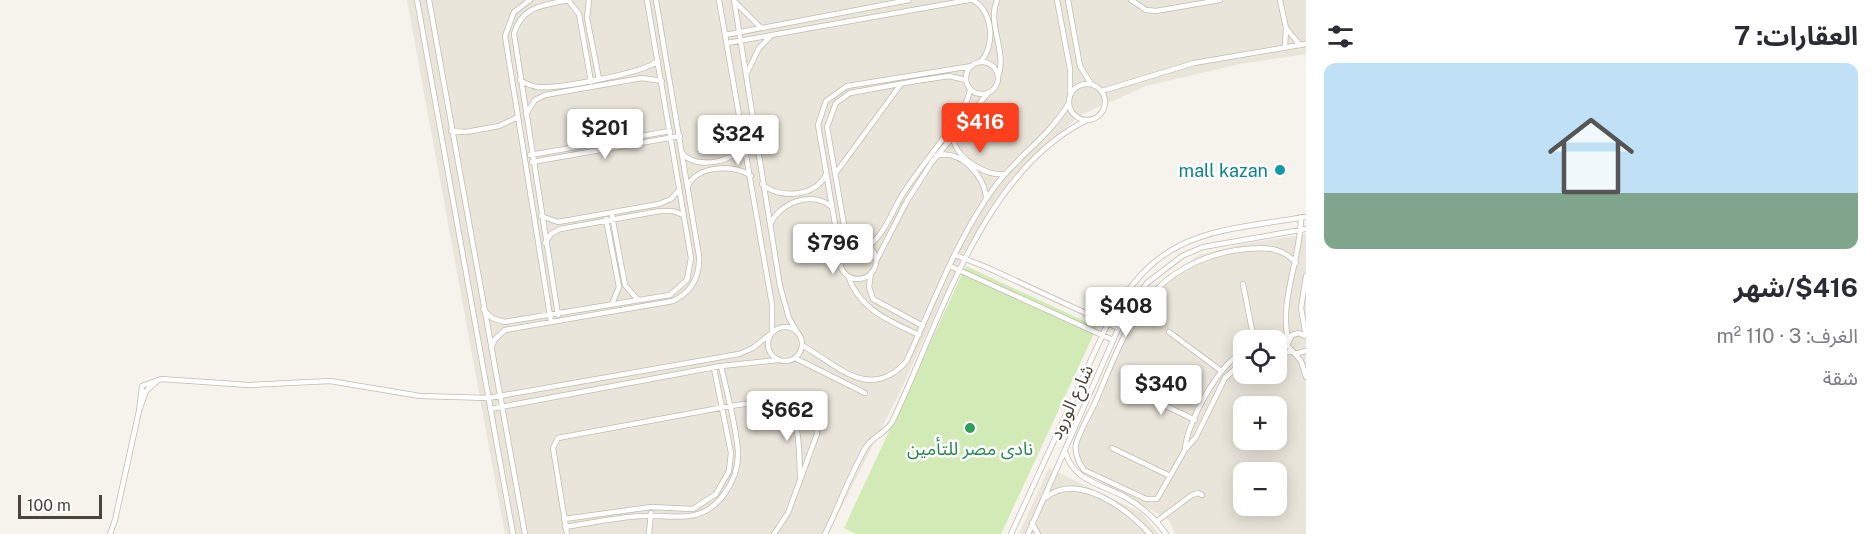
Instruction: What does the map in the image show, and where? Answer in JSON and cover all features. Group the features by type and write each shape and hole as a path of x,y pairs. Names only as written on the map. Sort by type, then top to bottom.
{"street":[{"path":"417,0 513,534"},
{"path":"429,0 500,408 525,534"},
{"path":"530,0 514,12 506,27 506,44 551,322"},
{"path":"558,321 514,34 520,19 528,11 538,6 568,0 579,14 592,86"},
{"path":"589,0 587,18 600,85"},
{"path":"483,309 492,318 504,322 670,295 687,280 691,258 647,0"},
{"path":"490,351 495,339 505,330 673,301 686,292 696,279 700,264 657,0"},
{"path":"719,0 772,304 769,351 778,360"},
{"path":"734,0 743,13 761,28"},
{"path":"734,0 762,184 784,303 802,345 860,380 873,380 901,368 955,255 986,200 1005,174 1053,127 1069,104"},
{"path":"725,35 909,0"},
{"path":"727,43 970,0 984,11 991,40 987,55 980,62 972,66 855,84 832,94 822,108 818,125 842,266 855,292 867,307 919,334"},
{"path":"923,326 873,299 869,286 871,273 907,201 936,156 988,93 995,88 1001,57 993,16 997,0"},
{"path":"1057,0 1070,69 1069,104 1075,115 1087,120"},
{"path":"825,534 868,444 891,422 966,259 988,219 1017,178 1062,135 1087,120 1097,118 1103,110 1106,100 1102,91 1091,84 1080,66 1068,0"},
{"path":"1131,0 1146,10 1220,0"},
{"path":"1280,0 1287,28 1285,47"},
{"path":"523,4 528,11"},
{"path":"1287,28 1300,45"},
{"path":"746,75 759,48 773,34"},
{"path":"1102,91 1176,67 1306,44"},
{"path":"512,77 520,78 527,84 543,87 642,71 658,61"},
{"path":"980,62 992,66 998,77"},
{"path":"868,246 881,233 914,175 964,110 970,90 966,80 972,66"},
{"path":"876,261 874,253 868,246 852,238 846,230 827,127 836,103 850,93 901,83 949,76 966,80"},
{"path":"526,114 535,100 546,95 642,78 662,81"},
{"path":"835,174 901,83"},
{"path":"1069,97 1078,86 1091,84"},
{"path":"970,90 981,94 988,93"},
{"path":"451,131 466,132 499,126 518,117"},
{"path":"525,155 678,129"},
{"path":"953,134 954,144 959,152 984,171 1005,174"},
{"path":"527,163 680,136"},
{"path":"683,154 695,162 730,158 739,152 745,143"},
{"path":"936,156 946,154 956,157 980,177 985,185 986,200"},
{"path":"688,186 693,177 702,172 733,168 751,176"},
{"path":"762,184 774,193 785,195 816,187 826,174"},
{"path":"540,215 558,222 611,213 666,202 679,190"},
{"path":"770,225 775,215 787,204 813,199 831,207"},
{"path":"545,243 551,234 560,229 606,220 660,211 673,211 683,216"},
{"path":"611,213 625,285 638,300"},
{"path":"605,214 618,287 612,304"},
{"path":"1304,217 1304,229 1287,306 1288,340 1293,353 1302,361 1306,377"},
{"name":"شارع الورود","path":"1011,534 1108,323 1123,297 1151,264 1178,244 1209,234 1304,217"},
{"name":"شارع الورود","path":"1028,534 1118,328 1133,301 1147,283 1182,256 1224,242 1304,229"},
{"path":"841,259 848,247 861,243"},
{"path":"1233,370 1224,378 1196,437 1185,450 1160,497 1149,501 1084,470 1076,452 1076,444 1138,312 1170,278 1202,259 1219,253 1254,248 1272,248 1296,262"},
{"path":"955,255 1118,328"},
{"path":"950,266 1113,340"},
{"path":"848,276 860,279 871,273"},
{"path":"1288,340 1295,333 1306,336 1301,308 1306,276"},
{"path":"1243,284 1252,330"},
{"path":"110,534 139,411 148,388 161,379 249,385 338,381 420,396 488,398 739,354 753,348 785,326 797,332"},
{"path":"1169,332 1220,370"},
{"path":"490,409 721,366 786,361 795,358 802,345"},
{"path":"1287,353 1306,351"},
{"path":"795,358 864,393"},
{"path":"1185,450 1195,420 1220,370 1233,360"},
{"path":"565,527 651,515 696,515 710,508 729,488 736,472 738,453 721,366"},
{"path":"564,519 651,507 693,509 707,501 723,485 729,471 731,453 714,368"},
{"path":"1137,392 1195,420"},
{"path":"1208,393 1215,397"},
{"path":"783,399 794,416 800,480"},
{"path":"567,534 553,448 558,438 722,407 783,399 807,407 816,423 817,434 788,513 774,534"},
{"path":"794,416 807,407"},
{"path":"1112,448 1170,476"},
{"path":"1065,450 1068,461 1085,479 1125,497 1157,521 1166,534"},
{"path":"799,451 811,453"},
{"path":"1043,500 1053,492 1067,488 1081,489 1121,507 1150,534"},
{"path":"1157,521 1192,495 1198,493 1202,495"},
{"path":"649,531 651,507"},
{"path":"639,508 649,531"},
{"path":"1032,524 1038,534"}],"shaded area":[{"path":"407,0 1306,0 1306,54 1240,64 1146,86 1081,115 1042,149 995,203 963,254 898,396 828,534 505,534"},
{"path":"1306,234 1306,534 1175,534 1169,520 1082,472 1074,459 1073,445 1131,316 1164,278 1200,255 1242,244"},
{"path":"1049,468 1142,513 1159,534 1019,534"}],"green space":[{"name":"نادى مصر للتأمين","path":"966,266 1097,327 1001,534 856,534 844,528"}],"place":[{"name":"mall kazan","path":"1280,170"},
{"name":"نادى مصر للتأمين","path":"970,428"}]}
